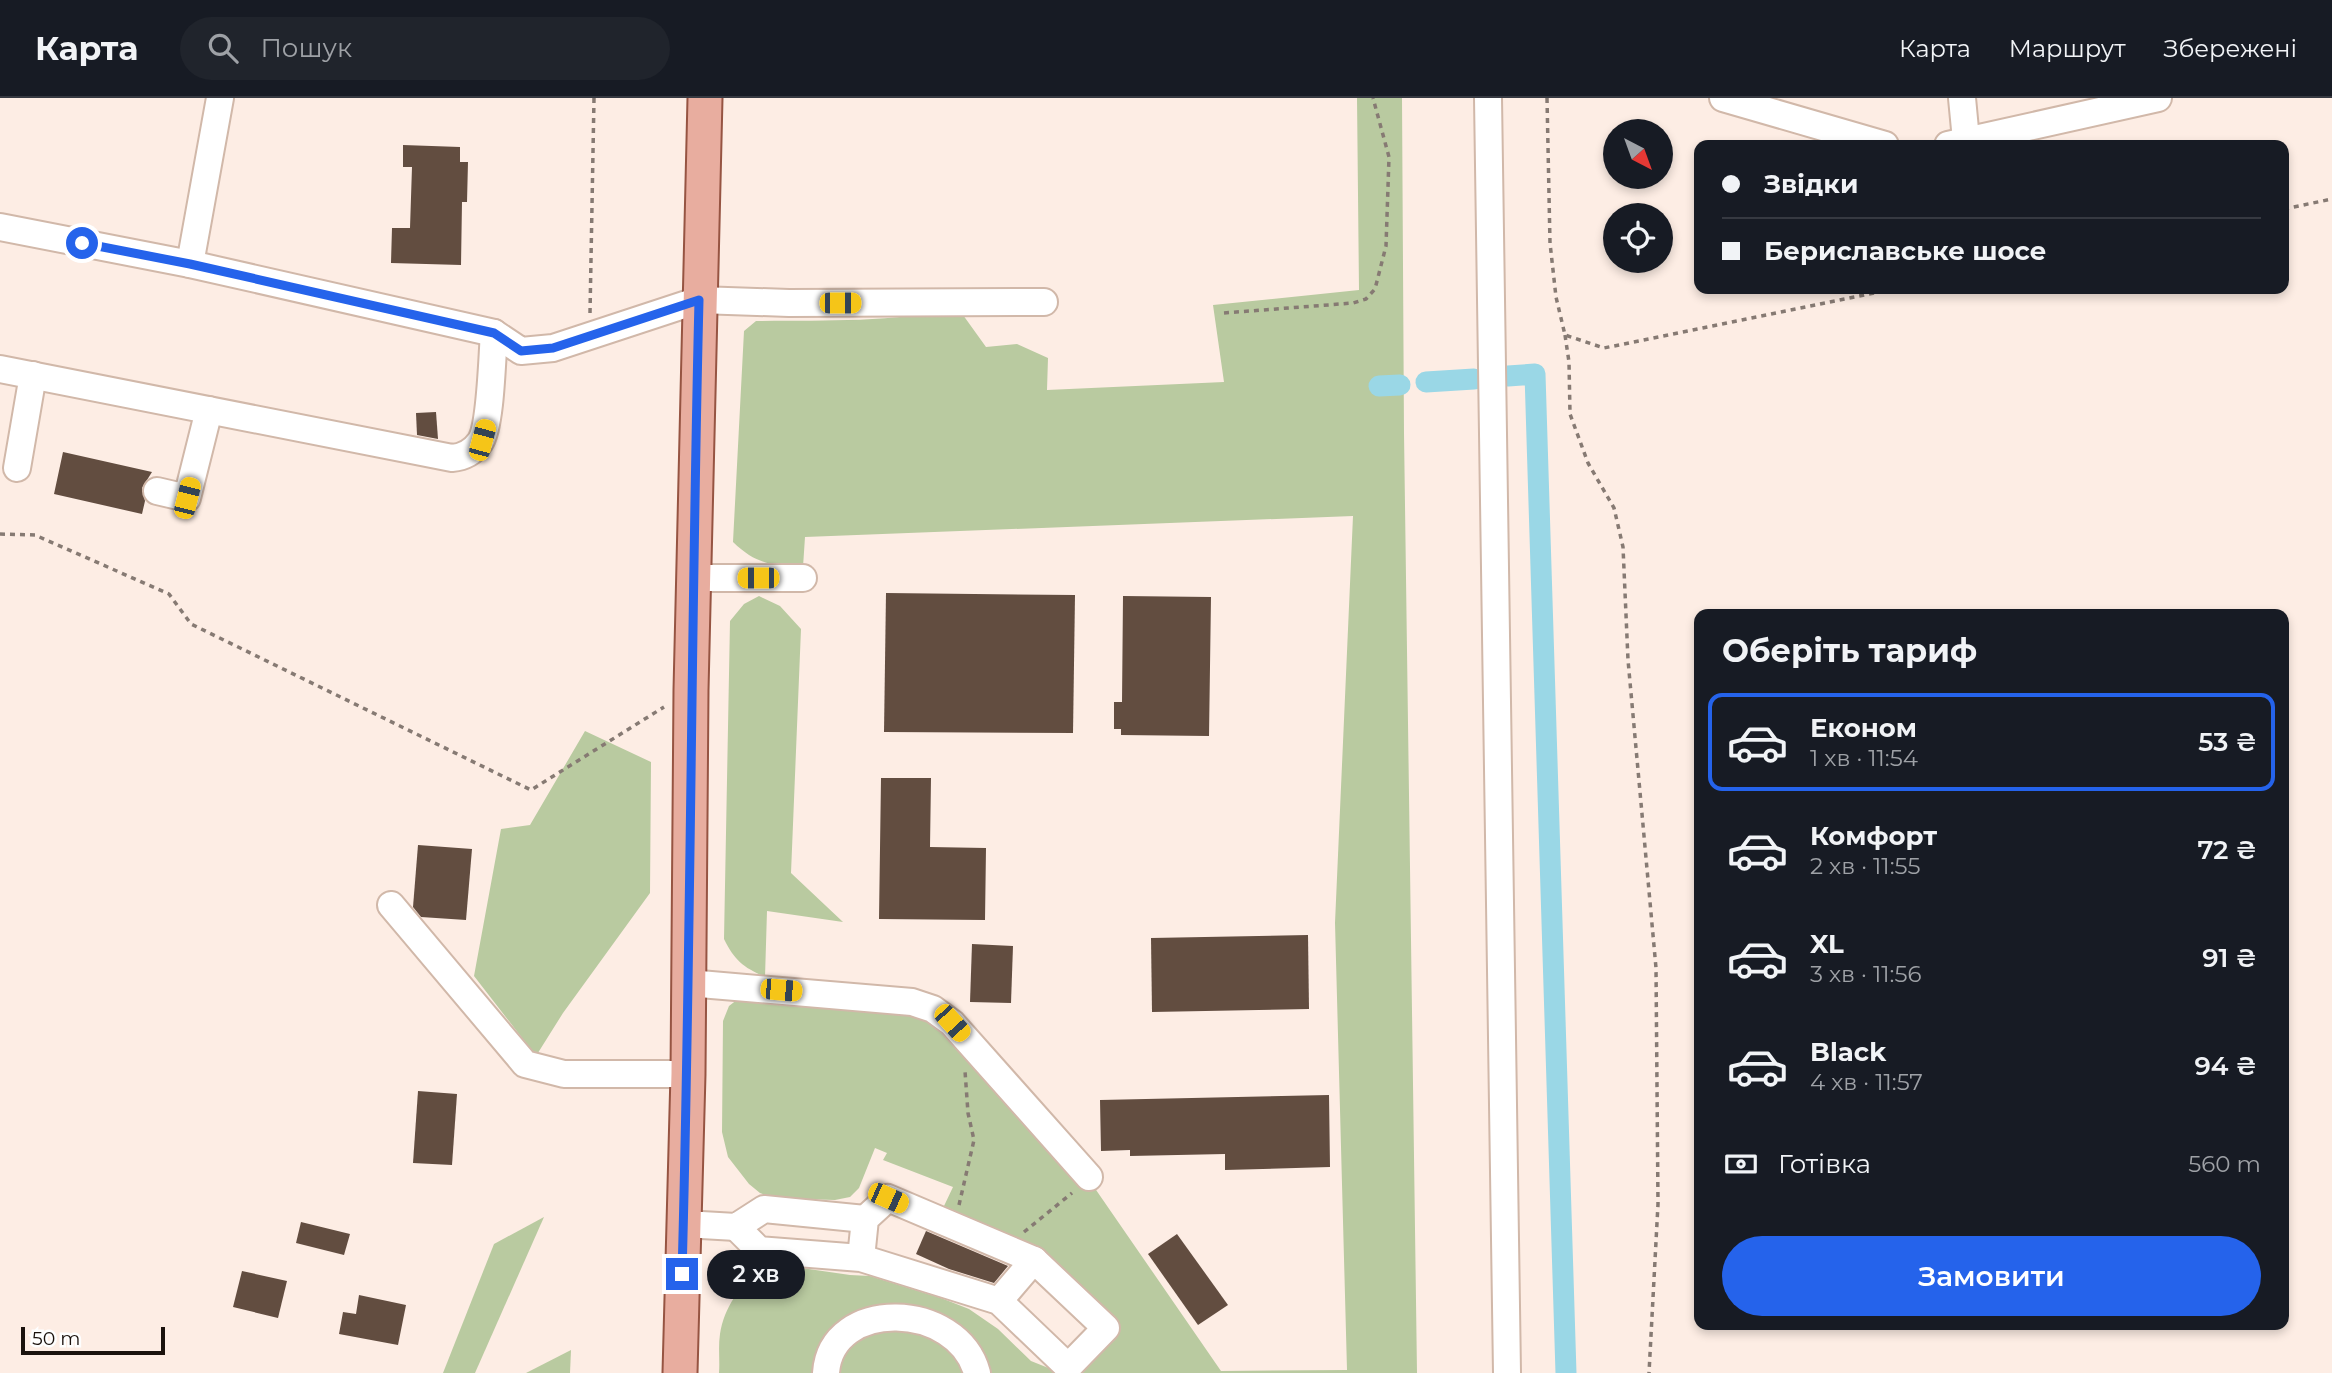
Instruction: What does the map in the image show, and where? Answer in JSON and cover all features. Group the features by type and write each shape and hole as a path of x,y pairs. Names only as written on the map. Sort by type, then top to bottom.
{"main road":[{"path":"680,1373 688,1074 691,690 705,98"}],"street":[{"path":"190,264 220,98"},
{"path":"1488,98 1507,1373"},
{"path":"1957,140 1962,98"},
{"path":"1970,140 2158,98"},
{"path":"1735,100 1868,140"},
{"path":"0,227 190,264 494,333 521,351 553,348 699,300 789,303 1044,302"},
{"path":"0,369 452,458 463,457 482,440 486,424 494,333"},
{"path":"16,468 33,375"},
{"path":"157,491 187,498 209,410"},
{"path":"694,578 803,578"},
{"path":"391,905 525,1064 564,1074 688,1074"},
{"path":"688,983 912,1002 933,1009 952,1023 1089,1177"},
{"path":"736,1227 759,1250 861,1258 999,1301 1068,1367 1106,1328 1034,1260 888,1198 865,1219 861,1258"},
{"path":"684,1224 736,1227 764,1209 865,1219"},
{"path":"999,1301 1034,1260"},
{"path":"826,1373 833,1350 845,1335 863,1323 889,1317 929,1322 947,1332 961,1345 977,1373"}],"path":[{"path":"589,337 594,98"},
{"path":"1224,313 1353,303 1366,299 1375,289 1386,246 1389,157 1373,98"},
{"path":"1548,98 1550,243 1556,297 1569,362 1570,414 1588,463 1614,508 1623,547 1628,660 1656,968 1658,1204 1649,1373"},
{"path":"2289,208 2332,199"},
{"path":"1565,335 1604,348 1869,294"},
{"path":"0,534 35,535 169,594 191,624 531,790 691,690"},
{"path":"953,1227 974,1140 968,1114 962,1034"},
{"path":"1004,1247 1065,1201 1089,1177"}],"green space":[{"path":"1357,98 1402,98 1417,1373 1078,1373 1114,1334 1035,1251 1009,1235 944,1206 953,1187 883,1160 887,1153 875,1148 859,1188 850,1197 835,1200 773,1198 760,1193 749,1184 728,1157 722,1132 723,1021 729,1006 738,999 934,1016 1087,1190 1094,1187 1221,1371 1347,1370 1335,923 1353,516 805,537 803,567 765,562 733,542 744,331 756,321 883,318 958,308 986,347 1017,344 1048,358 1047,390 1224,382 1213,305 1359,290"},
{"path":"759,596 780,606 801,629 791,873 843,922 767,911 765,977 740,962 724,939 730,621 744,604"},
{"path":"585,731 651,762 650,893 563,1013 536,1056 474,976 501,829 530,825"},
{"path":"544,1217 475,1373 443,1373 494,1244"},
{"path":"781,1265 870,1276 941,1298 969,1309 998,1329 1031,1361 1061,1373 987,1373 897,1306 815,1373 719,1373 720,1334 733,1300 758,1274"},
{"path":"901,1324 950,1341 969,1373 838,1373 848,1349 860,1337"},
{"path":"571,1350 570,1373 526,1373"}],"building":[{"path":"403,145 460,147 460,162 468,162 467,202 462,202 461,265 391,263 392,228 410,228 412,167 403,167"},
{"path":"436,412 438,439 417,435 416,413"},
{"path":"63,452 152,472 142,488 145,501 142,514 54,494"},
{"path":"886,593 1075,595 1073,733 884,732"},
{"path":"1123,596 1211,597 1209,736 1121,735 1121,729 1114,729 1114,702 1122,702"},
{"path":"881,778 931,778 930,847 986,848 985,920 879,919"},
{"path":"418,845 472,849 466,920 421,917 413,907"},
{"path":"1308,935 1309,1009 1152,1012 1151,938"},
{"path":"972,944 1013,946 1011,1003 970,1002"},
{"path":"418,1091 457,1094 452,1165 413,1163"},
{"path":"1329,1095 1330,1167 1225,1170 1225,1154 1130,1156 1130,1150 1101,1151 1100,1100"},
{"path":"301,1222 350,1234 344,1255 296,1243"},
{"path":"926,1231 1008,1266 994,1283 949,1269 916,1254"},
{"path":"1177,1234 1228,1305 1198,1325 1148,1254"},
{"path":"242,1271 287,1281 278,1318 233,1307"},
{"path":"359,1295 406,1305 398,1345 339,1334 343,1312 356,1314"}],"waterway":[{"path":"1508,376 1535,374 1566,1373"},
{"path":"1426,382 1474,379"},
{"path":"1379,386 1400,385"}],"route":[{"path":"82,243 190,264 494,333 521,351 553,348 699,300 691,690 688,1074 682,1274"}]}
